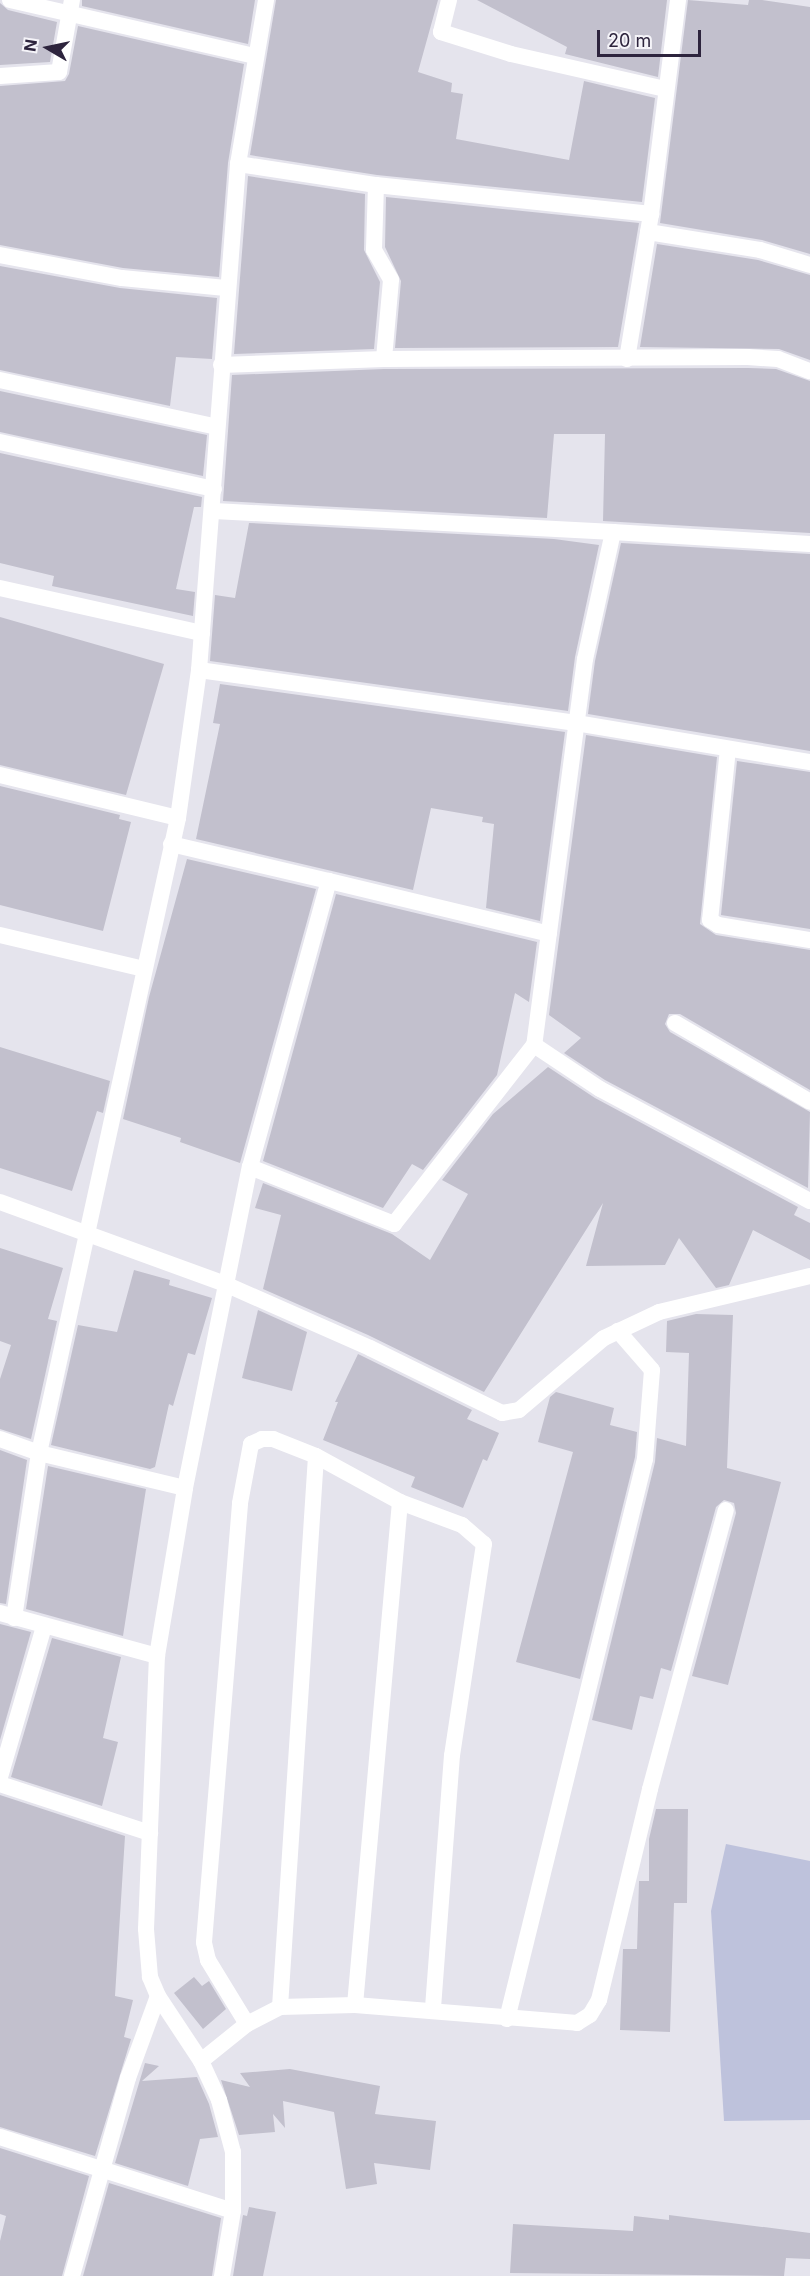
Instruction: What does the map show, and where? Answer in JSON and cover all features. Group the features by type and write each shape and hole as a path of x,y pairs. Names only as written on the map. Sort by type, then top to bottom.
{"street":[{"path":"10,0 71,7 255,56"},
{"path":"157,1656 7,1616 39,1453 178,818 199,670 213,511 226,288 238,164 266,0"},
{"path":"449,0 441,32 511,54 665,89"},
{"path":"627,359 651,214 678,0"},
{"path":"0,76 59,72 71,7"},
{"path":"238,164 376,185 651,214"},
{"path":"376,185 374,249 391,280 384,358"},
{"path":"648,232 760,250 810,265"},
{"path":"0,255 122,278 226,288"},
{"path":"221,365 384,358 778,359 810,371"},
{"path":"0,380 217,427"},
{"path":"0,442 214,489"},
{"path":"213,511 810,544"},
{"path":"250,1167 394,1224 534,1045 576,723 613,532"},
{"path":"0,588 202,633"},
{"path":"199,670 576,723 810,762"},
{"path":"728,749 710,920 718,925 810,940"},
{"path":"0,775 178,818"},
{"path":"171,844 549,934"},
{"path":"222,2276 233,2211 233,2152 219,2100 201,2061 158,1996 150,1977 146,1929 157,1656 185,1488 250,1167 329,881"},
{"path":"0,935 144,969"},
{"path":"675,1023 810,1102"},
{"path":"534,1045 600,1089 810,1201"},
{"path":"0,1202 225,1284 370,1348 502,1413 519,1410 576,1358 618,1331 659,1312 810,1276"},
{"path":"507,2019 645,1459 652,1370 618,1331"},
{"path":"0,1439 39,1453 185,1488"},
{"path":"247,2025 208,1960 204,1942 240,1503 251,1444 273,1439 316,1456 400,1502 474,1532 484,1544 485,1555 453,1755 433,2010"},
{"path":"280,2007 316,1456"},
{"path":"355,2005 400,1502"},
{"path":"201,2061 247,2025 280,2007 355,2005 577,2023 590,2015 599,2000 650,1790 726,1510"},
{"path":"0,1777 44,1627"},
{"path":"0,1784 150,1833"},
{"path":"72,2276 128,2079 158,1996"},
{"path":"0,2137 233,2211"}],"shaded area":[{"path":"726,1844 810,1861 810,2120 724,2121 711,1911"}],"building":[{"path":"82,0 255,0 248,44 82,6"},
{"path":"276,0 438,0 418,72 452,83 451,92 463,94 456,139 569,160 584,81 655,98 642,202 377,175 250,155"},
{"path":"477,0 667,0 658,77 565,54 567,47"},
{"path":"688,0 748,5 749,0 762,0 810,7 810,254 762,240 660,223"},
{"path":"0,3 8,10 57,22 50,62 0,65"},
{"path":"78,26 244,64 228,163 219,277 123,268 0,245 0,86 65,81 69,74"},
{"path":"248,176 365,194 364,250 380,282 374,349 234,354"},
{"path":"386,197 639,223 618,347 395,348 401,281 385,247"},
{"path":"657,244 758,260 810,275 810,360 779,349 640,347"},
{"path":"0,266 120,288 217,298 212,359 176,357 170,406 0,370"},
{"path":"384,369 776,369 810,381 810,533 603,521 605,434 554,434 547,518 223,501 232,375"},
{"path":"0,391 207,435 203,476 0,432"},
{"path":"0,453 202,497 201,507 194,507 176,589 195,592 193,616 52,586 54,576 0,563"},
{"path":"249,523 554,539 599,545 575,657 568,711 210,661 215,595 235,598"},
{"path":"621,543 810,554 810,751 588,714 595,661"},
{"path":"0,617 164,664 126,795 0,765"},
{"path":"220,684 565,732 540,921 486,908 494,824 482,822 483,817 431,808 413,890 196,839 220,724 213,723"},
{"path":"586,735 717,757 700,924 716,935 810,950 810,1090 680,1014 669,1014 665,1024 670,1032 810,1112 808,1188 605,1080 564,1053 581,1038 549,1015"},
{"path":"737,761 810,772 810,929 721,915"},
{"path":"0,786 120,815 119,819 131,822 103,931 0,905"},
{"path":"187,859 316,889 240,1163 180,1142 181,1138 123,1119 149,997"},
{"path":"336,894 537,942 529,1002 515,993 497,1075 423,1170 412,1164 383,1208 263,1161"},
{"path":"0,1047 110,1081 103,1113 97,1111 72,1191 0,1168"},
{"path":"548,1067 595,1098 798,1207 794,1215 810,1223 810,1260 753,1230 729,1285 716,1288 679,1238 665,1265 586,1266 603,1203 484,1392 368,1335 263,1289 281,1215 255,1208 263,1183 392,1234 430,1260 468,1194 442,1180 493,1114"},
{"path":"0,1248 63,1268 48,1319 57,1321 31,1439 0,1429 0,1379 11,1345 0,1341"},
{"path":"134,1270 170,1280 169,1285 212,1298 195,1355 188,1353 173,1406 169,1404 155,1467 150,1469 51,1445 78,1325 117,1332"},
{"path":"258,1310 307,1332 292,1391 242,1378"},
{"path":"696,1314 733,1315 727,1468 781,1482 728,1685 692,1676 736,1513 734,1503 724,1500 716,1507 671,1671 661,1668 653,1699 640,1696 632,1730 592,1720 655,1462 657,1438 686,1446 689,1353 666,1352 667,1321"},
{"path":"358,1354 472,1410 467,1419 499,1433 487,1461 483,1459 463,1508 411,1487 415,1477 323,1440 338,1402 335,1402"},
{"path":"556,1392 614,1408 610,1425 637,1432 635,1457 580,1679 516,1662 573,1452 538,1442 550,1397"},
{"path":"0,1450 27,1460 6,1604 0,1603"},
{"path":"48,1466 146,1489 123,1636 26,1609"},
{"path":"0,1624 31,1632 0,1740"},
{"path":"52,1638 121,1657 103,1738 118,1742 102,1806 11,1777"},
{"path":"0,1795 125,1836 115,1996 133,2000 124,2037 131,2039 95,2156 0,2127"},
{"path":"656,1809 688,1809 687,1903 674,1903 670,2032 620,2030 623,1949 637,1949 639,1881 649,1881 649,1839"},
{"path":"194,1977 202,1986 209,1981 226,2009 203,2029 174,1993"},
{"path":"145,2063 159,2066 142,2081 197,2077 209,2104 218,2137 200,2139 188,2186 115,2163"},
{"path":"290,2069 380,2086 375,2114 436,2121 430,2170 374,2163 377,2184 346,2189 334,2112 283,2101 285,2128 273,2114 275,2132 239,2135 221,2080 250,2087 240,2073"},
{"path":"0,2148 89,2176 62,2276 0,2276 0,2241 6,2216 0,2214"},
{"path":"109,2183 221,2218 212,2276 83,2276"},
{"path":"249,2207 276,2212 263,2276 233,2276 243,2215 247,2216"},
{"path":"669,2215 810,2233 810,2259 786,2258 784,2276 510,2273 513,2224 633,2231 634,2216 669,2220"}]}
